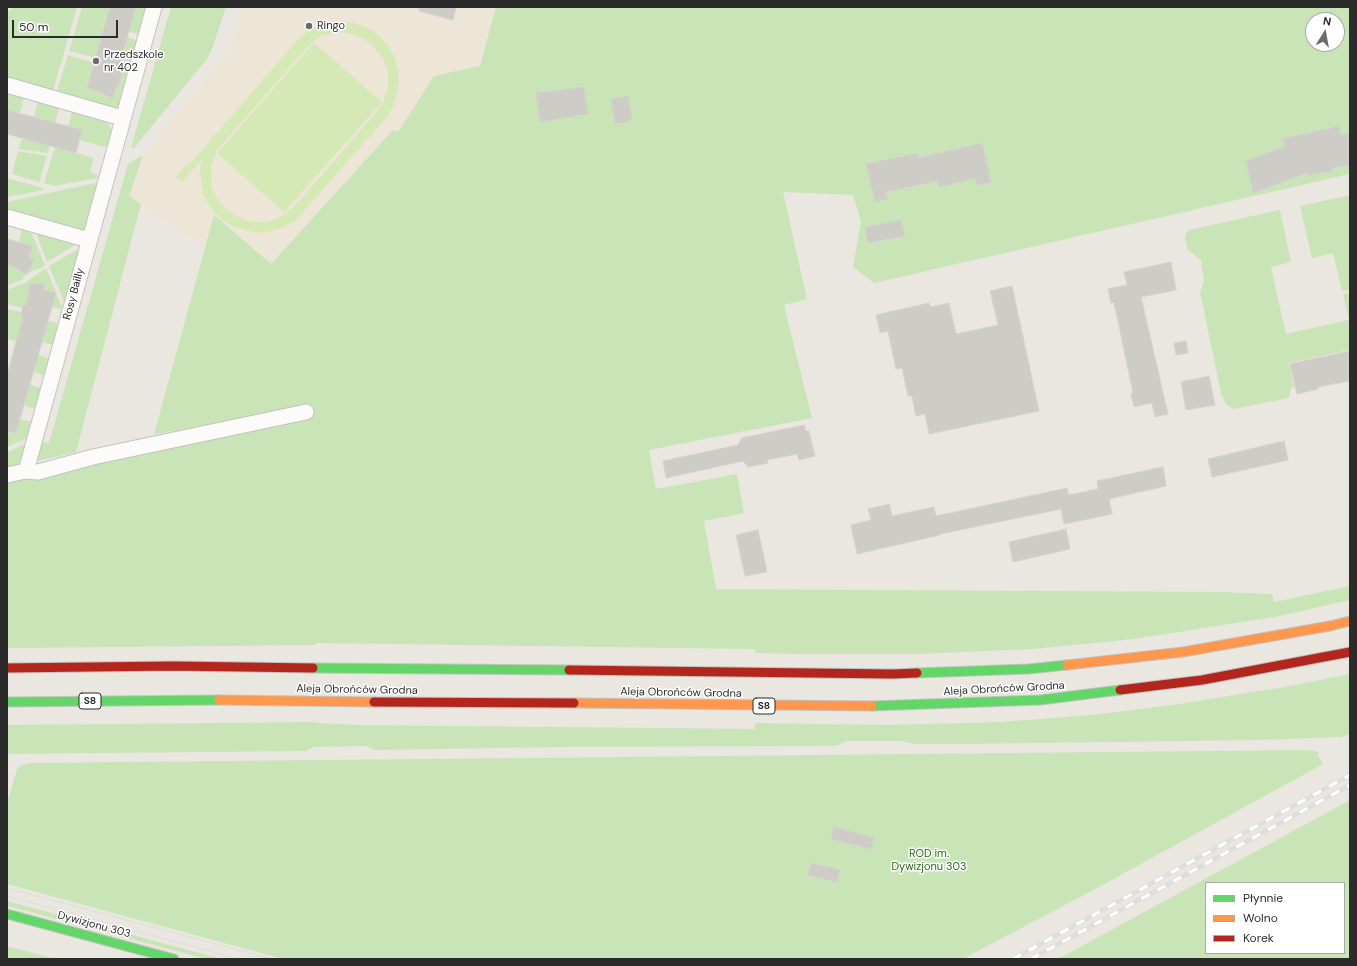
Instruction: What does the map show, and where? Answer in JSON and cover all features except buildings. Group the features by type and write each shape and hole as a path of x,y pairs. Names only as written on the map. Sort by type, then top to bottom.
{"main road":[{"name":"Aleja Obrońców Grodna","path":"7,668 173,666 893,674 1028,669 1183,652 1350,621"},
{"name":"Aleja Obrońców Grodna","path":"7,702 182,700 890,706 1040,700 1202,680 1350,652"},
{"name":"Dywizjonu 303","path":"7,914 174,959"}],"street":[{"name":"Rosy Bailly","path":"26,471 122,118 154,7"},
{"path":"7,85 122,118"},
{"path":"7,217 89,240"},
{"path":"7,475 26,471 38,472 93,458 306,412"}],"shaded area":[{"path":"242,7 496,7 480,66 434,76 398,132 311,220 271,264 214,216 204,247 129,196 143,155 232,48"}],"green space":[{"path":"14,7 77,7 53,91 7,78 7,12"},
{"path":"82,7 110,7 96,58 69,51"},
{"path":"136,7 149,8 141,34 129,32"},
{"path":"171,7 226,7 212,49 207,59 134,148 131,148"},
{"path":"496,7 1350,7 1350,174 874,283 853,267 861,221 853,195 783,192 807,299 784,305 812,418 649,450 656,489 737,474 744,513 704,521 716,589 1220,592 1272,594 1274,602 1350,586 1350,600 1274,617 1134,639 1034,649 918,654 800,654 755,653 755,649 316,643 316,645 7,648 7,479 226,422 154,434 214,215 271,264 393,130 398,132 434,76 480,66"},
{"path":"335,21 361,25 372,30 389,47 395,58 399,82 395,101 390,113 295,221 282,228 256,233 232,226 221,219 210,206 203,194 200,170 202,159 182,182 176,177 187,164 189,165 300,37 309,30","holes":["341,32 365,39 373,46 384,60 388,73 388,86 380,108 296,205 286,213 276,219 264,222 249,221 240,218 227,210 219,202 212,189 211,167 217,150 309,45 320,36"]},
{"path":"127,37 138,41 132,62 121,60"},
{"path":"314,43 382,102 284,212 217,153"},
{"path":"68,55 94,63 87,88 102,91 101,95 113,98 124,67 131,69 119,105 114,108 57,91"},
{"path":"9,93 24,98 20,113 7,110"},
{"path":"38,101 59,107 55,123 34,117"},
{"path":"72,111 106,120 111,129 112,136 109,148 79,140 68,127"},
{"path":"22,138 50,146 48,153 19,149"},
{"path":"55,147 94,158 90,172 98,175 97,178 54,186 44,183"},
{"path":"18,151 47,156 39,182 12,174"},
{"path":"143,155 129,196 141,204 76,452 37,461 34,460 39,441 49,443 128,164"},
{"path":"7,178 43,188 43,190 7,197"},
{"path":"100,182 87,226 81,231 7,210 7,202"},
{"path":"1350,195 1350,290 1342,291 1333,253 1312,258 1300,206"},
{"path":"1280,210 1291,262 1271,267 1286,334 1349,320 1343,294 1350,293 1350,350 1289,363 1294,387 1291,388 1289,398 1234,409 1226,404 1221,393 1200,292 1204,282 1201,260 1188,250 1185,237 1189,230"},
{"path":"22,229 30,229 45,265 24,276 23,279 7,286 7,265 19,269 26,274 34,261 29,257 32,246 19,242"},
{"path":"35,230 77,244 47,262"},
{"path":"76,250 79,250 80,253 66,306 49,266"},
{"path":"46,268 62,307 61,309 52,307 44,290 44,283 29,284 29,293 26,305 23,305 23,308 7,304 7,290 26,282"},
{"path":"7,309 22,312 21,316 23,317 16,341 7,339"},
{"path":"48,321 60,324 54,345 42,342"},
{"path":"38,355 51,359 46,376 34,372"},
{"path":"30,385 41,388 36,409 24,406"},
{"path":"20,419 32,422 31,436 7,447 7,431 16,433"},
{"path":"29,442 22,464 7,467 7,452"},
{"path":"1350,674 1350,734 1341,737 1262,740 957,744 913,744 902,741 847,741 836,746 565,747 375,750 366,746 313,747 306,751 7,754 7,725 317,722 358,725 755,729 755,723 886,725 1001,722 1092,715 1172,705 1285,687"},
{"name":"ROD im. Dywizjonu 303","path":"1308,750 1318,752 1319,754 1317,757 1319,757 1323,764 1097,888 963,959 283,959 7,884 7,803 17,769 22,765 30,763"},
{"path":"1350,800 1350,959 1058,959"},
{"path":"7,901 222,959 206,959 7,906"},
{"path":"7,946 56,959 7,959"}],"tram line":[{"path":"7,888 272,959"},
{"path":"7,896 238,959"}],"railway":[{"path":"1013,959 1350,775"},
{"path":"1031,959 1350,785"}],"traffic: fast":[{"path":"917,673 1028,669 1067,665"},
{"path":"313,668 569,670"},
{"path":"872,706 1040,700 1120,690"},
{"path":"7,702 219,700"},
{"path":"7,914 174,959"}],"traffic: slow":[{"path":"1067,665 1183,652 1330,626 1350,621"},
{"path":"219,700 374,702"},
{"path":"574,703 872,706"}],"traffic: jam":[{"path":"1120,690 1202,680 1350,652"},
{"path":"7,668 173,666 313,668"},
{"path":"569,670 893,674 917,673"},
{"path":"374,702 574,703"}],"place":[{"name":"Ringo","path":"309,26"},
{"name":"Przedszkole nr 402","path":"96,61"}]}
